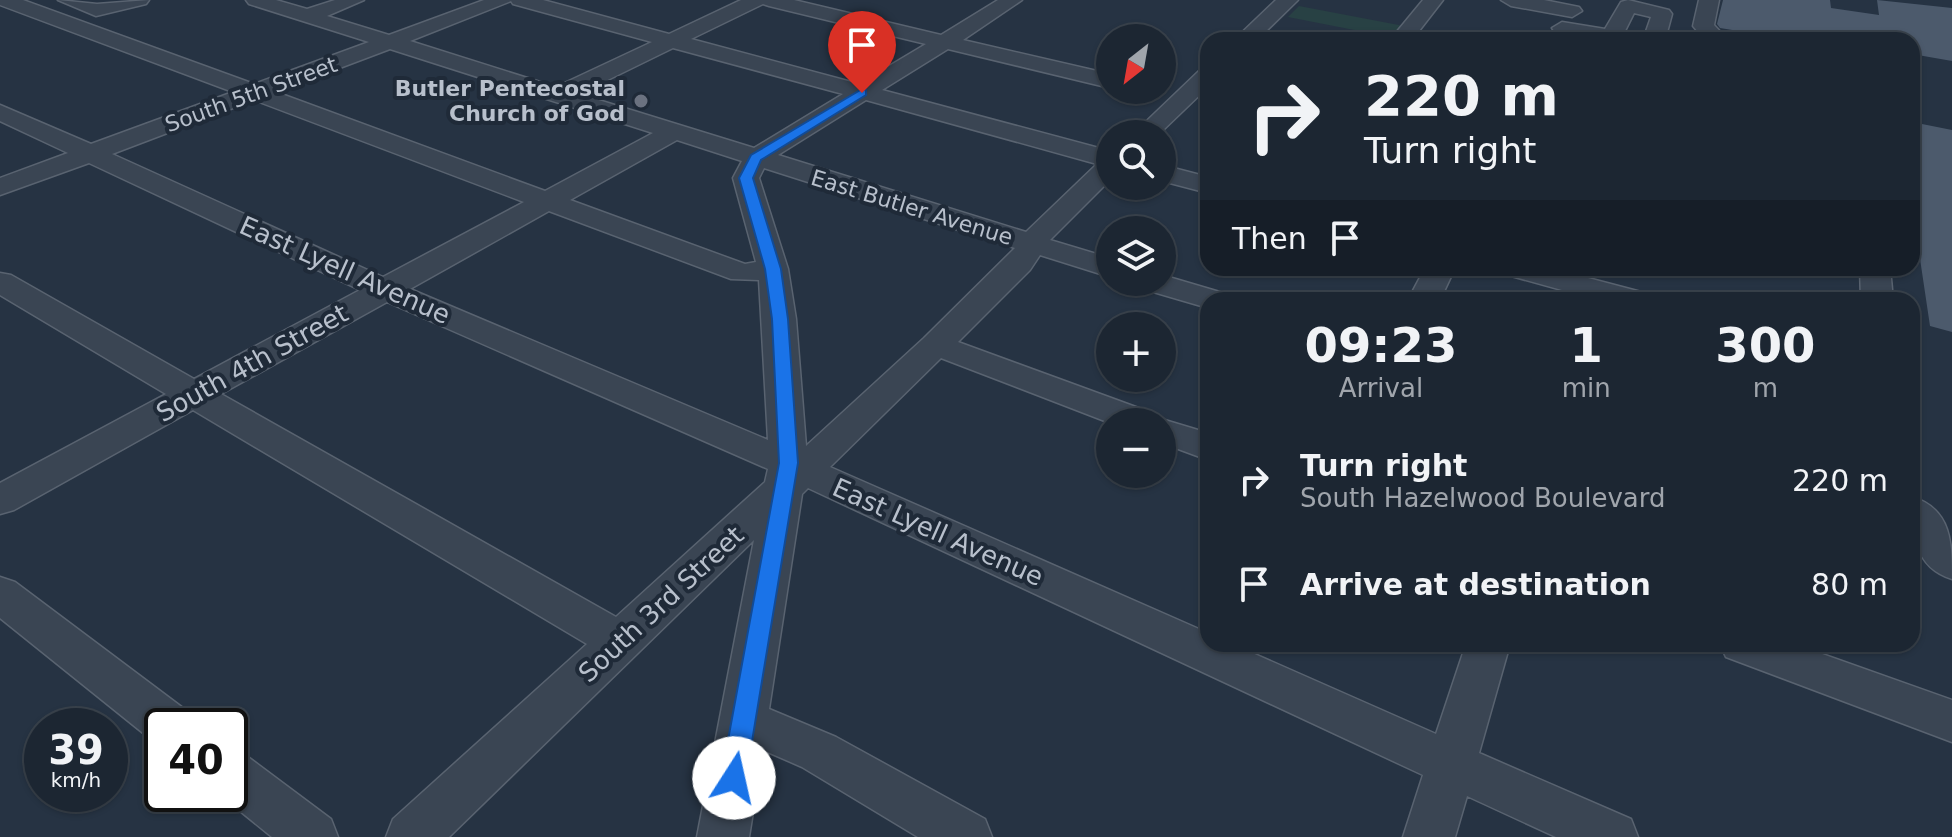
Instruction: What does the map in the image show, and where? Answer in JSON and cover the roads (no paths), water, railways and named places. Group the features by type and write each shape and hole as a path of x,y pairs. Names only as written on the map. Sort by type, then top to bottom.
{"street":[{"path":"5,0 742,273 773,269"},
{"path":"68,0 96,10 139,0"},
{"name":"East Butler Avenue","path":"256,0 1096,264"},
{"path":"307,16 354,0"},
{"name":"South 5th Street","path":"0,187 502,0"},
{"path":"520,0 1096,155"},
{"path":"555,96 757,0"},
{"path":"769,0 1096,78"},
{"path":"723,837 792,472 773,269 774,205 746,178 756,158 1012,0"},
{"path":"1254,32 1288,0"},
{"path":"1407,32 1433,0"},
{"path":"1511,0 1600,32"},
{"path":"1709,0 1703,26 1709,32"},
{"path":"1621,32 1624,7 1628,6 1662,14 1656,32"},
{"path":"1176,93 1200,80"},
{"path":"1176,97 1200,102"},
{"name":"East Lyell Avenue","path":"0,112 386,290 1612,837"},
{"name":"South 4th Street","path":"0,500 673,132"},
{"path":"774,205 817,177"},
{"path":"1176,177 1200,183"},
{"name":"South 3rd Street","path":"412,837 622,642 792,472 936,345 1019,264 1043,229 1096,179"},
{"path":"1545,276 1604,292"},
{"path":"0,282 622,642"},
{"path":"1176,289 1200,296"},
{"path":"936,345 1105,408"},
{"path":"1176,434 1200,444"},
{"path":"1924,523 1952,563"},
{"path":"0,594 147,708"},
{"path":"1429,837 1485,652"},
{"path":"1764,652 1952,721"},
{"path":"744,720 819,752 966,837"},
{"path":"248,787 312,837"}],"place":[{"name":"Butler Pentecostal Church of God","path":"641,101"}]}
